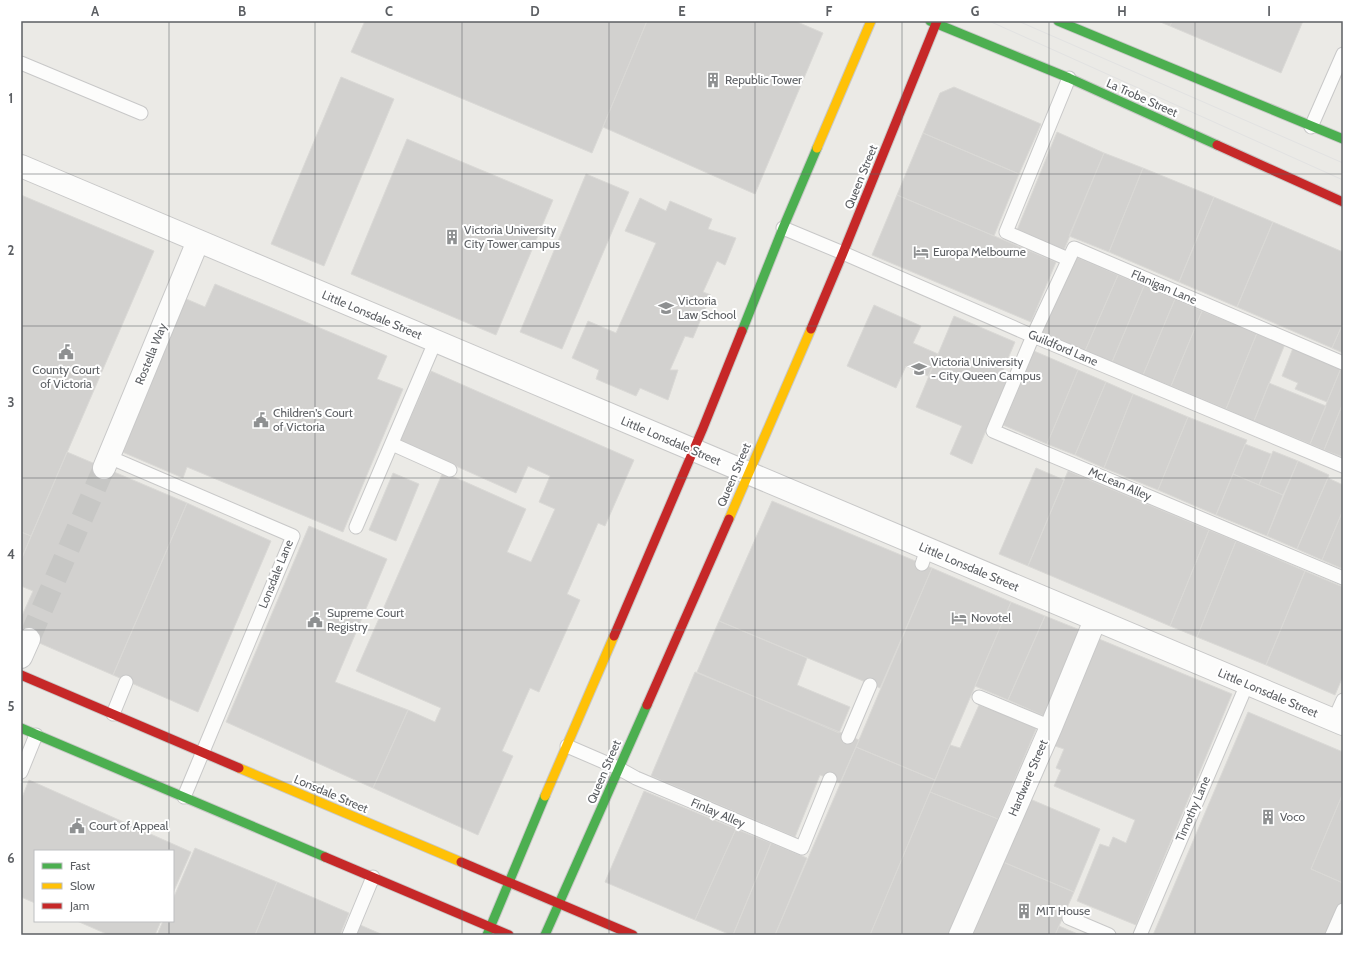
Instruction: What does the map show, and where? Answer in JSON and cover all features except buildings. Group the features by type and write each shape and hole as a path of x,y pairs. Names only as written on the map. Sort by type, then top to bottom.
{"street":[{"path":"489,931 508,883 693,450 783,228 871,21"},
{"path":"1058,21 1343,139"},
{"name":"La Trobe Street","path":"934,22 1069,78 1343,202"},
{"name":"Queen Street","path":"546,935 618,768 749,474 843,253 934,22"},
{"name":"Little Lonsdale Street","path":"21,166 749,474 924,557 1095,620 1339,722"},
{"name":"Rostella Way","path":"107,462 198,241"},
{"name":"Hardware Street","path":"960,935 1051,727 1095,620"},
{"name":"Lonsdale Street","path":"21,675 632,935"},
{"path":"21,728 373,877 489,931 509,935"}],"lane":[{"path":"1311,127 1343,54"},
{"path":"21,63 141,113"},
{"path":"1034,336 1068,259 1006,232 1069,78"},
{"name":"Guildford Lane","path":"783,228 1034,336 1343,466"},
{"name":"Flanigan Lane","path":"1068,259 1074,248 1343,363"},
{"name":"McLean Alley","path":"1034,336 993,431 1343,578"},
{"path":"356,527 435,342"},
{"path":"392,444 450,470"},
{"name":"Lonsdale Lane","path":"107,462 293,536 184,797"},
{"path":"113,714 126,682"},
{"name":"Timothy Lane","path":"1140,935 1246,684"},
{"path":"848,737 870,685"},
{"path":"980,697 1051,727"},
{"path":"1339,722 1343,700"},
{"path":"21,772 36,735"},
{"name":"Finlay Alley","path":"567,746 618,768 636,778 802,848 830,779"},
{"path":"348,935 373,877"},
{"path":"1332,935 1343,910"},
{"path":"1069,918 1109,935"}],"tunnel":[{"path":"29,639 104,468"}],"tram line":[{"path":"989,21 1343,180"},
{"path":"1018,21 1343,163"}],"traffic: fast":[{"path":"930,21 1069,78 1217,145"},
{"path":"1058,21 1343,139"},
{"path":"742,331 817,148"},
{"path":"545,935 647,705"},
{"path":"21,728 325,857"},
{"path":"487,935 545,796"}],"traffic: slow":[{"path":"817,148 871,21"},
{"path":"729,519 811,329"},
{"path":"545,796 614,636"},
{"path":"239,768 461,862"}],"traffic: jam":[{"path":"811,329 937,21"},
{"path":"1217,145 1343,202"},
{"path":"614,636 703,428 742,331"},
{"path":"647,705 729,519"},
{"path":"21,675 239,768"},
{"path":"325,857 509,935"},
{"path":"461,862 633,935"}],"place":[{"name":"Republic Tower","path":"713,80"},
{"name":"Victoria University City Tower campus","path":"452,237"},
{"name":"Europa Melbourne","path":"921,252"},
{"name":"Victoria Law School","path":"666,308"},
{"name":"County Court of Victoria","path":"66,352"},
{"name":"Victoria University - City Queen Campus","path":"919,369"},
{"name":"Children's Court of Victoria","path":"261,420"},
{"name":"Novotel","path":"959,618"},
{"name":"Supreme Court Registry","path":"315,620"},
{"name":"Voco","path":"1268,817"},
{"name":"Court of Appeal","path":"77,826"},
{"name":"MIT House","path":"1024,911"}]}
